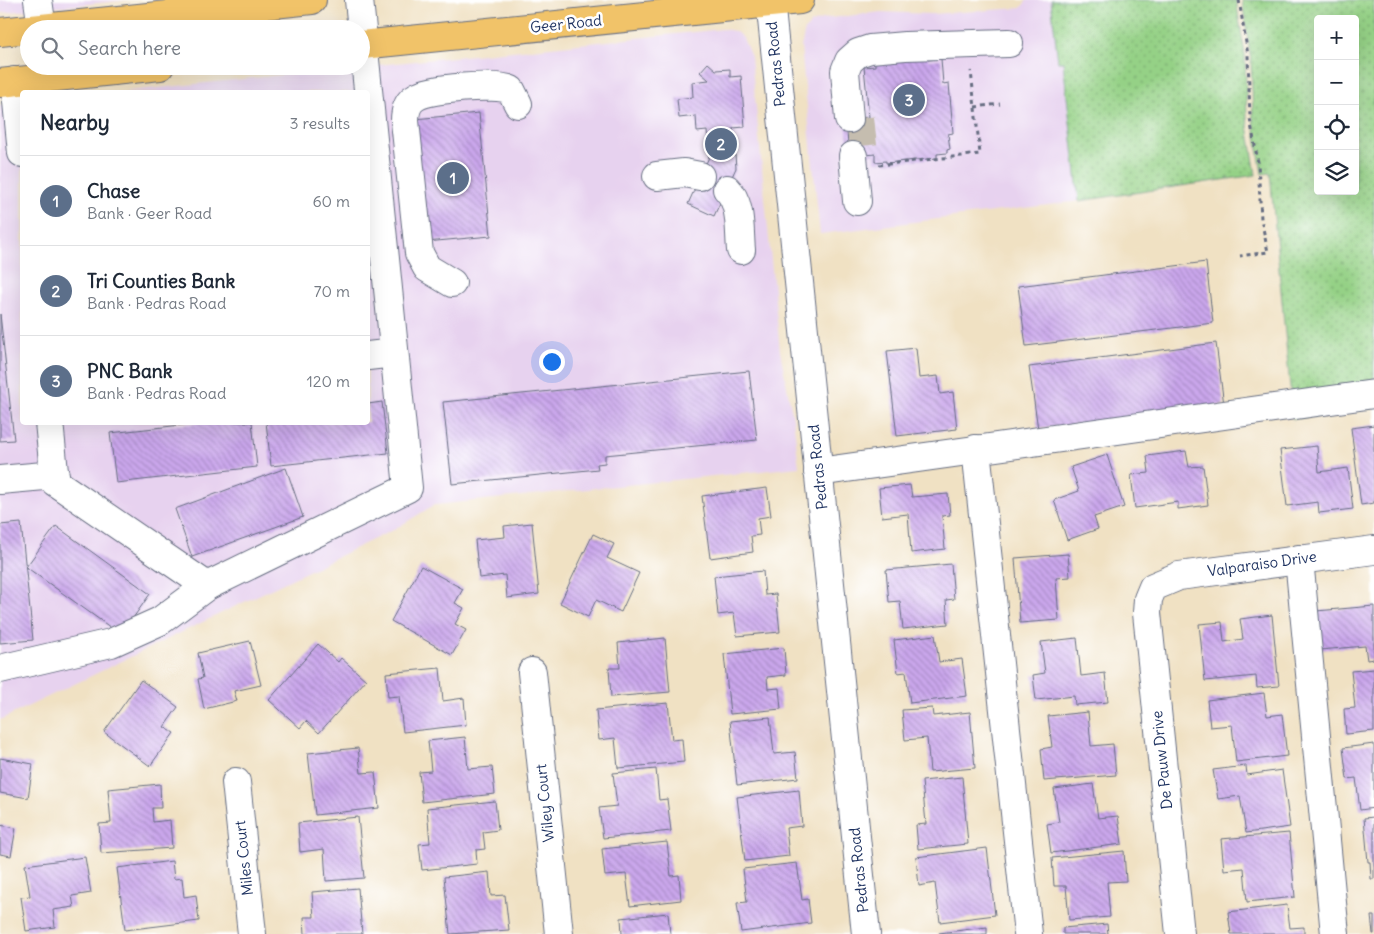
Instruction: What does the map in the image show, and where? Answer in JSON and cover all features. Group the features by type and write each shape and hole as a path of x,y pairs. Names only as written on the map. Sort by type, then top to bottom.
{"main road":[{"path":"113,20 312,0"},
{"name":"Geer Road","path":"370,44 800,0"},
{"path":"0,32 20,30"},
{"path":"8,82 74,75"}],"street":[{"path":"35,20 38,0"},
{"path":"359,0 360,20"},
{"name":"Pedras Road","path":"770,2 866,934"},
{"path":"855,118 845,70 853,57 870,49 1009,43"},
{"path":"364,75 365,90"},
{"path":"8,82 20,143"},
{"path":"452,283 427,268 419,253 405,121 406,109 412,100 426,92 496,86 511,90 518,104"},
{"path":"863,201 864,159"},
{"path":"0,668 111,644 160,621 206,586 408,488 394,353 377,277 370,169"},
{"path":"656,176 684,173 700,176"},
{"path":"726,189 735,199 741,250"},
{"path":"370,356 394,353"},
{"path":"818,472 1374,394"},
{"path":"49,425 55,482 206,586"},
{"path":"976,449 1028,934"},
{"path":"0,480 54,475"},
{"name":"Valparaiso Drive","path":"1153,587 1179,576 1374,550"},
{"path":"1299,559 1335,934"},
{"name":"De Pauw Drive","path":"1153,587 1148,599 1147,613 1180,934"},
{"name":"Wiley Court","path":"532,672 559,934"},
{"name":"Miles Court","path":"236,782 252,934"}],"path":[{"path":"1239,0 1248,55 1250,119 1258,162 1261,219 1268,252 1240,256"},
{"path":"864,159 980,154 971,69"},
{"path":"975,106 1000,104"}],"shaded area":[{"path":"0,0 128,0 0,13"},
{"path":"1027,0 1051,0 1058,62 1063,61 1079,201 820,234 801,47 805,30 810,24 822,19 881,12 932,14 1021,8"},
{"path":"723,29 735,31 743,38 751,57 780,351 793,418 799,467 434,505 395,529 0,720 0,105 20,103 20,425 370,425 370,90 139,90 283,75 370,75 370,66"}],"green space":[{"path":"1051,0 1236,0 1245,55 1247,119 1256,175 1079,201 1063,62 1058,62"},
{"path":"1242,0 1374,0 1374,408 1293,419 1270,173 1262,174 1253,118 1251,61"}],"building":[{"path":"928,56 928,60 941,59 943,84 949,83 953,133 948,134 950,149 947,150 947,153 937,154 937,158 886,163 886,161 875,162 875,154 849,157 846,119 869,117 864,67 875,66 875,62"},
{"path":"708,63 716,70 730,69 730,77 741,76 745,127 733,128 736,168 714,216 688,204 709,157 707,131 697,132 696,116 679,118 677,99 693,97 692,82 709,80 700,72"},
{"path":"479,113 491,236 426,242 414,119"},
{"path":"1206,262 1213,323 1026,346 1018,286"},
{"path":"0,314 14,440 0,441"},
{"path":"1216,343 1224,405 1038,429 1029,367"},
{"path":"916,348 919,378 938,376 940,394 953,392 957,429 897,436 887,351"},
{"path":"749,371 757,440 605,455 605,463 597,464 598,469 452,484 443,402"},
{"path":"382,402 388,453 271,466 266,425 370,425 370,404"},
{"path":"181,425 252,425 257,467 116,483 110,433"},
{"path":"1374,425 1374,503 1361,505 1351,428"},
{"path":"1317,446 1319,472 1348,468 1353,509 1319,513 1318,502 1287,506 1280,450"},
{"path":"1186,451 1189,467 1203,466 1208,505 1178,509 1178,502 1135,508 1131,475 1149,473 1147,456"},
{"path":"1107,455 1124,507 1094,517 1098,529 1067,540 1054,500 1079,491 1071,467"},
{"path":"286,468 303,517 192,557 175,509"},
{"path":"910,485 912,497 948,494 950,515 942,516 945,549 911,553 908,514 882,517 879,488"},
{"path":"767,488 771,516 758,518 760,535 751,536 753,552 710,558 702,496"},
{"path":"21,523 33,640 0,643 0,525"},
{"path":"532,523 539,594 507,598 505,575 479,578 475,540 505,537 504,526"},
{"path":"56,526 150,594 121,635 26,567"},
{"path":"593,534 614,544 607,558 639,573 621,612 596,600 588,617 560,603"},
{"path":"1068,554 1070,577 1056,578 1059,620 1020,623 1015,558"},
{"path":"951,564 954,599 946,600 948,624 903,629 900,601 889,602 886,570"},
{"path":"421,566 463,589 455,603 464,608 455,624 466,630 452,655 391,621"},
{"path":"763,571 765,595 776,594 780,632 737,636 734,613 718,615 714,576"},
{"path":"1374,606 1374,659 1367,660 1365,646 1320,650 1316,611"},
{"path":"1272,615 1279,686 1257,688 1256,676 1205,681 1199,624 1222,622 1224,642 1243,639 1240,619"},
{"path":"935,635 939,662 962,659 967,696 910,703 906,672 898,673 894,640"},
{"path":"665,638 670,692 611,697 609,668 620,668 618,643"},
{"path":"1077,638 1081,676 1105,673 1108,702 1075,705 1074,696 1036,700 1033,675 1045,673 1041,642"},
{"path":"250,641 261,685 234,691 237,701 204,709 198,679 203,678 198,653"},
{"path":"318,644 338,662 341,658 366,680 319,733 306,721 300,728 269,700"},
{"path":"784,648 786,675 767,677 768,689 779,688 781,709 730,714 724,654"},
{"path":"440,668 443,701 464,698 466,725 403,732 399,696 388,697 386,673"},
{"path":"1374,669 1374,731 1346,734 1344,709 1355,708 1351,671"},
{"path":"141,680 178,707 164,727 174,733 150,766 104,732"},
{"path":"1264,693 1267,716 1282,714 1287,756 1236,762 1232,725 1210,727 1207,700"},
{"path":"668,703 672,740 682,739 684,762 618,768 615,738 599,740 596,710"},
{"path":"932,708 933,716 970,712 975,768 930,772 927,738 905,740 902,710"},
{"path":"1088,712 1091,746 1113,744 1116,775 1044,781 1041,749 1052,747 1048,716"},
{"path":"770,717 774,754 795,752 798,778 737,785 730,721"},
{"path":"465,737 468,769 492,767 495,794 422,802 419,772 431,771 428,741"},
{"path":"1374,744 1374,808 1360,810 1356,778 1347,779 1343,748"},
{"path":"358,748 361,773 375,772 379,808 315,815 308,753"},
{"path":"0,758 33,764 28,798 0,793"},
{"path":"1246,766 1247,775 1282,770 1290,827 1246,833 1240,796 1218,799 1213,770"},
{"path":"656,769 659,800 667,799 671,831 603,838 599,808 617,806 613,773"},
{"path":"962,777 968,844 918,849 916,825 926,824 922,781"},
{"path":"160,784 161,808 152,808 153,822 170,820 172,848 101,853 99,824 111,823 108,789"},
{"path":"1093,784 1098,818 1118,816 1122,844 1051,853 1047,824 1059,822 1054,789"},
{"path":"799,790 802,826 786,828 789,856 745,861 737,797"},
{"path":"495,801 498,830 483,832 485,849 476,850 477,864 422,870 419,844 430,843 427,808"},
{"path":"358,817 364,878 326,881 324,849 300,852 298,823"},
{"path":"1374,817 1374,879 1371,879 1364,818"},
{"path":"0,825 16,828 11,856 0,854"},
{"path":"1289,833 1295,897 1247,902 1244,868 1224,870 1221,839"},
{"path":"667,842 671,876 679,875 681,900 630,906 626,874 605,876 602,849"},
{"path":"987,848 995,915 940,922 935,883 919,886 916,857"},
{"path":"1124,851 1126,881 1107,882 1110,917 1069,920 1066,886 1054,886 1052,858"},
{"path":"85,857 91,893 72,896 74,907 53,910 55,927 26,931 21,897 30,896 25,865"},
{"path":"172,861 174,879 182,878 184,897 196,895 199,921 125,930 117,868"},
{"path":"797,863 802,900 808,899 811,923 741,932 737,903 747,902 743,869"},
{"path":"489,872 491,896 505,895 509,930 450,934 444,877"},
{"path":"358,888 362,934 305,934 304,917 314,917 312,892"},
{"path":"1287,905 1290,928 1304,927 1304,934 1231,934 1228,912"},
{"path":"668,913 670,934 622,934 621,918"},
{"path":"1371,916 1374,916 1374,934 1373,934"},
{"path":"1107,924 1108,934 1063,934 1063,928"},
{"path":"987,927 987,934 939,934 939,933"}],"tunnel":[{"path":"860,118 864,155"}],"place":[{"name":"PNC Bank","path":"909,100"},
{"name":"Tri Counties Bank","path":"721,144"},
{"name":"Chase","path":"453,178"}]}
